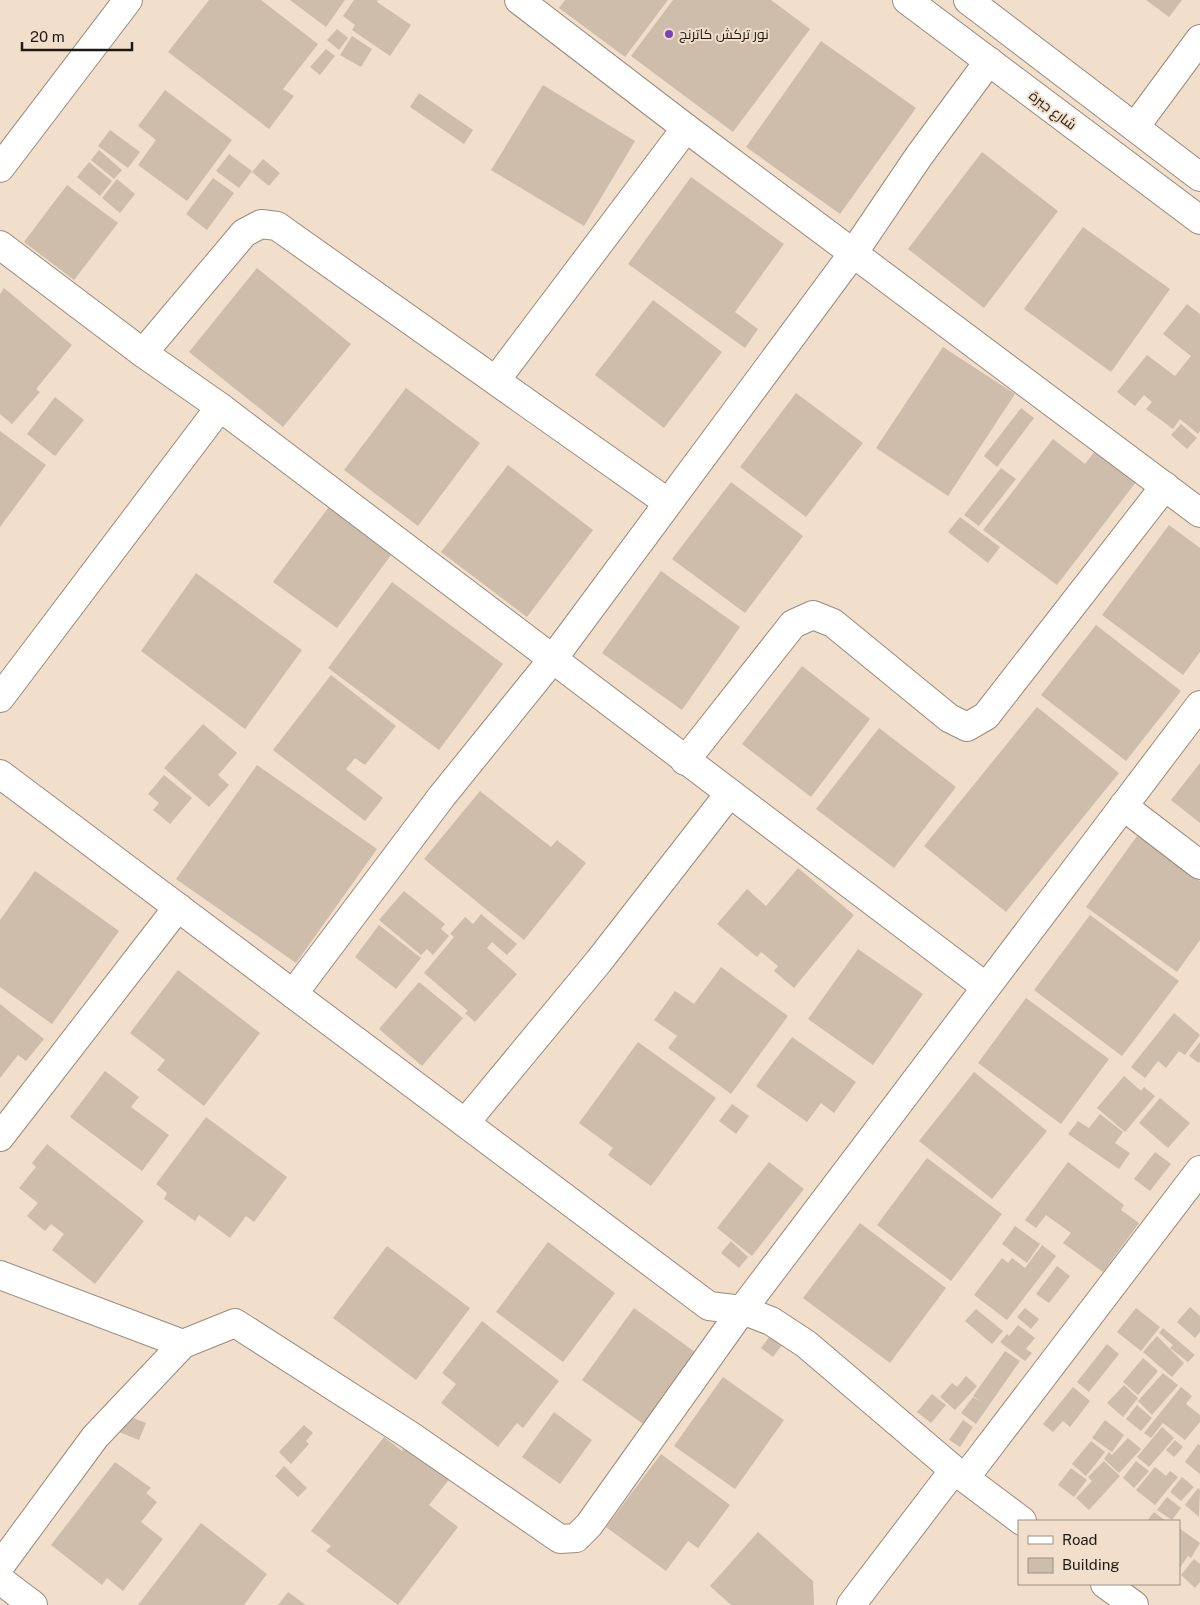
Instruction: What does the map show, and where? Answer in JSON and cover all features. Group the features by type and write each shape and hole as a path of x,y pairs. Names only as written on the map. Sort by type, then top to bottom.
{"street":[{"path":"0,168 128,0"},
{"path":"519,0 686,128 1200,513"},
{"name":"شارع جبرة","path":"907,0 1200,220"},
{"path":"968,0 1200,177"},
{"path":"1135,127 1200,39"},
{"path":"293,994 442,796 552,660 667,502 854,252 919,156 989,61"},
{"path":"496,380 686,128"},
{"path":"143,353 244,233 261,224 277,226 667,502"},
{"path":"0,245 143,353 220,407 986,987"},
{"path":"0,698 220,407"},
{"path":"685,760 792,624 813,615 833,623 949,718 967,727 986,716 1165,486"},
{"path":"0,1566 95,1437 183,1344 235,1323 408,1434 560,1539 576,1538 589,1525 742,1310 1200,705"},
{"path":"0,774 709,1306 742,1310 771,1321 806,1344 959,1474 1021,1520"},
{"path":"465,1123 599,961 729,794"},
{"path":"1123,806 1200,865"},
{"path":"0,1137 178,908"},
{"path":"851,1605 959,1474 1200,1170"},
{"path":"0,1275 183,1344"},
{"path":"0,1580 33,1605"},
{"path":"1106,1585 1134,1605"}],"building":[{"path":"209,0 261,0 318,44 283,89 294,96 269,129 168,52"},
{"path":"290,0 345,0 326,27"},
{"path":"354,0 378,0 377,2 411,25 390,56 352,30 355,25 343,16"},
{"path":"565,0 668,0 625,57 559,8"},
{"path":"673,0 771,0 810,29 733,132 631,56"},
{"path":"1146,0 1182,0 1169,17"},
{"path":"337,29 348,38 339,50 327,40"},
{"path":"352,36 372,49 361,67 340,55"},
{"path":"821,41 916,108 840,214 746,147"},
{"path":"326,49 335,56 320,75 310,67"},
{"path":"543,85 635,141 584,226 491,170"},
{"path":"165,90 232,140 187,201 138,165 156,140 138,126"},
{"path":"419,93 473,130 464,144 410,107"},
{"path":"110,130 140,152 128,168 98,146"},
{"path":"99,150 122,170 114,179 91,160"},
{"path":"982,152 1058,211 984,308 908,249"},
{"path":"229,154 252,171 239,188 216,171"},
{"path":"263,159 280,173 269,186 252,172"},
{"path":"89,162 112,181 100,196 77,177"},
{"path":"691,177 784,244 735,312 758,329 745,348 628,264"},
{"path":"213,178 234,193 207,230 186,214"},
{"path":"117,179 135,194 120,213 102,198"},
{"path":"67,185 118,223 74,280 24,242"},
{"path":"1083,227 1170,289 1111,372 1024,309"},
{"path":"257,268 351,344 283,427 189,352"},
{"path":"4,288 72,345 36,389 40,392 12,424 0,414 0,294"},
{"path":"653,300 722,352 664,428 595,375"},
{"path":"1187,304 1200,314 1200,431 1198,434 1180,419 1173,429 1146,409 1152,402 1144,395 1135,406 1117,392 1147,355 1175,376 1191,356 1163,334"},
{"path":"943,347 1015,394 948,496 876,448"},
{"path":"406,388 480,443 418,526 344,470"},
{"path":"796,393 863,443 806,517 740,467"},
{"path":"55,397 84,420 55,456 27,434"},
{"path":"1021,408 1034,418 997,467 984,456"},
{"path":"1181,424 1197,438 1187,449 1171,435"},
{"path":"0,431 46,465 0,527"},
{"path":"1053,439 1085,464 1095,451 1136,482 1057,585 983,530"},
{"path":"508,465 593,530 527,617 441,552"},
{"path":"1001,468 1016,479 979,526 964,515"},
{"path":"731,482 803,536 745,613 672,559"},
{"path":"334,500 397,547 337,628 273,582"},
{"path":"960,517 1000,547 988,563 948,532"},
{"path":"1169,525 1200,548 1200,652 1183,675 1102,615"},
{"path":"661,571 740,627 682,710 602,653"},
{"path":"196,573 302,650 245,729 141,651"},
{"path":"392,582 503,664 439,750 328,668"},
{"path":"1096,625 1181,691 1126,761 1041,695"},
{"path":"802,666 870,719 811,797 742,744"},
{"path":"331,675 396,726 365,765 355,758 346,769 383,798 365,821 273,750"},
{"path":"1037,707 1119,773 1006,912 924,846"},
{"path":"203,724 237,753 218,775 229,785 209,807 164,768"},
{"path":"879,728 956,787 894,868 816,809"},
{"path":"1200,763 1200,823 1171,800"},
{"path":"257,765 377,849 296,963 176,879"},
{"path":"164,775 192,798 170,824 153,810 159,803 148,794"},
{"path":"480,791 551,847 557,840 586,863 524,940 424,859"},
{"path":"1137,836 1200,881 1200,940 1177,972 1086,907"},
{"path":"798,868 854,915 794,988 774,971 778,966 761,952 757,957 717,924 747,889 766,906"},
{"path":"35,871 119,931 52,1024 0,987 0,920"},
{"path":"404,891 445,924 441,929 449,936 433,955 427,949 421,955 379,920"},
{"path":"481,914 517,944 507,955 492,942 487,948 517,974 475,1022 465,1013 468,1011 424,973 454,937 450,934 465,917 473,924"},
{"path":"1090,915 1179,981 1122,1056 1034,990"},
{"path":"379,925 421,958 396,989 355,957"},
{"path":"858,949 923,994 873,1065 808,1019"},
{"path":"721,967 788,1016 731,1094 668,1048 677,1036 654,1020 675,991 694,1004"},
{"path":"178,970 260,1033 204,1106 157,1070 165,1060 130,1033"},
{"path":"419,982 463,1018 422,1066 379,1029"},
{"path":"1026,998 1109,1059 1061,1124 978,1063"},
{"path":"0,1004 44,1039 26,1061 18,1055 0,1078"},
{"path":"1174,1013 1200,1035 1185,1055 1179,1051 1166,1068 1158,1061 1145,1078 1131,1067"},
{"path":"792,1037 856,1082 834,1113 821,1103 807,1122 756,1086"},
{"path":"638,1042 716,1098 651,1186 608,1155 613,1148 579,1123"},
{"path":"1200,1042 1200,1061 1199,1063 1189,1056"},
{"path":"105,1071 139,1097 131,1107 169,1135 142,1171 70,1117"},
{"path":"974,1072 1047,1131 992,1199 919,1141"},
{"path":"1124,1076 1141,1091 1144,1087 1155,1096 1125,1132 1097,1108"},
{"path":"1160,1098 1190,1123 1168,1148 1139,1123"},
{"path":"732,1104 749,1116 736,1134 719,1121"},
{"path":"1100,1114 1123,1132 1115,1143 1130,1153 1119,1169 1068,1134 1078,1121 1089,1128"},
{"path":"206,1117 287,1177 254,1222 246,1216 230,1238 199,1215 195,1221 164,1199 167,1193 156,1184"},
{"path":"47,1144 144,1221 95,1284 52,1250 64,1234 51,1224 45,1231 27,1216 38,1203 19,1188 36,1167 32,1163"},
{"path":"1155,1152 1171,1164 1150,1191 1134,1179"},
{"path":"927,1158 1002,1214 951,1281 877,1225"},
{"path":"769,1162 804,1189 752,1256 717,1228"},
{"path":"1068,1162 1124,1205 1121,1210 1139,1223 1103,1272 1063,1243 1071,1233 1046,1215 1036,1228 1025,1220"},
{"path":"860,1223 946,1288 890,1363 803,1298"},
{"path":"1015,1226 1040,1244 1027,1263 1002,1244"},
{"path":"731,1241 748,1257 739,1268 721,1253"},
{"path":"548,1242 615,1293 563,1362 496,1312"},
{"path":"1042,1245 1056,1256 1007,1320 974,1295 1002,1258 1008,1263 1012,1258 1025,1268"},
{"path":"387,1246 470,1308 416,1380 333,1318"},
{"path":"1057,1266 1070,1276 1049,1303 1036,1294"},
{"path":"1190,1307 1200,1316 1200,1332 1195,1338 1177,1322"},
{"path":"634,1308 702,1357 650,1429 582,1380"},
{"path":"1025,1308 1039,1319 1031,1329 1017,1317"},
{"path":"1136,1308 1160,1327 1141,1351 1117,1332"},
{"path":"976,1309 1003,1331 992,1344 965,1321"},
{"path":"482,1321 559,1381 523,1428 517,1423 498,1447 441,1403 456,1384 442,1373"},
{"path":"1018,1325 1035,1338 1026,1349 1032,1353 1025,1361 1000,1342 1007,1334 1009,1336"},
{"path":"1163,1328 1195,1355 1188,1362 1170,1348 1173,1345 1159,1333"},
{"path":"770,1336 782,1345 773,1357 761,1348"},
{"path":"1157,1336 1184,1363 1172,1377 1143,1352"},
{"path":"1107,1344 1119,1354 1089,1392 1077,1382"},
{"path":"1005,1351 1020,1361 976,1424 961,1413 973,1397 983,1403 973,1396"},
{"path":"1143,1358 1158,1371 1138,1395 1123,1382"},
{"path":"1163,1373 1178,1385 1152,1415 1138,1401"},
{"path":"966,1376 977,1386 955,1410 940,1397 952,1383 957,1387"},
{"path":"723,1377 784,1420 735,1489 674,1446"},
{"path":"1124,1385 1138,1398 1123,1417 1107,1403"},
{"path":"1073,1387 1090,1401 1070,1427 1063,1421 1053,1432 1043,1424"},
{"path":"1181,1387 1192,1396 1186,1404 1200,1415 1200,1422 1185,1440 1163,1423 1151,1438 1144,1433"},
{"path":"932,1394 946,1405 931,1423 917,1412"},
{"path":"1137,1405 1152,1418 1141,1431 1126,1419"},
{"path":"554,1412 592,1440 560,1484 522,1457"},
{"path":"126,1415 146,1423 139,1440 119,1432"},
{"path":"963,1420 973,1427 960,1447 949,1440"},
{"path":"1105,1420 1124,1435 1112,1452 1092,1438"},
{"path":"304,1425 313,1433 306,1441 309,1444 291,1464 279,1452"},
{"path":"1162,1427 1174,1438 1149,1467 1137,1457"},
{"path":"384,1437 402,1451 407,1444 451,1477 429,1505 458,1527 398,1605 326,1551 331,1546 311,1531"},
{"path":"1128,1438 1141,1449 1119,1473 1104,1459 1109,1452 1112,1455"},
{"path":"1175,1440 1183,1447 1174,1457 1166,1450"},
{"path":"1091,1441 1105,1452 1086,1476 1072,1464"},
{"path":"1198,1444 1200,1445 1200,1474 1185,1462"},
{"path":"661,1454 730,1505 698,1548 688,1541 666,1571 606,1527"},
{"path":"1104,1461 1120,1476 1089,1510 1076,1498 1092,1481 1088,1477"},
{"path":"1136,1461 1149,1471 1134,1488 1123,1478"},
{"path":"115,1462 151,1488 146,1493 157,1502 141,1522 163,1539 123,1591 107,1578 102,1585 51,1545"},
{"path":"284,1466 307,1488 298,1497 275,1476"},
{"path":"1155,1467 1166,1476 1170,1471 1178,1477 1155,1505 1136,1490"},
{"path":"1071,1468 1087,1480 1074,1497 1058,1485"},
{"path":"1182,1477 1194,1487 1181,1501 1170,1492"},
{"path":"1198,1488 1200,1490 1199,1517 1185,1505"},
{"path":"1167,1497 1181,1508 1172,1520 1157,1510"},
{"path":"1154,1512 1165,1520 1148,1520"},
{"path":"201,1523 267,1574 244,1605 138,1605"},
{"path":"1180,1529 1200,1543 1191,1558 1188,1556 1180,1568"},
{"path":"758,1532 813,1581 814,1605 731,1605 710,1586"},
{"path":"1194,1559 1200,1564 1200,1582 1195,1588 1181,1575"},
{"path":"288,1592 306,1605 278,1605"}],"place":[{"name":"نور تركش كاترنج","path":"669,34"}]}
